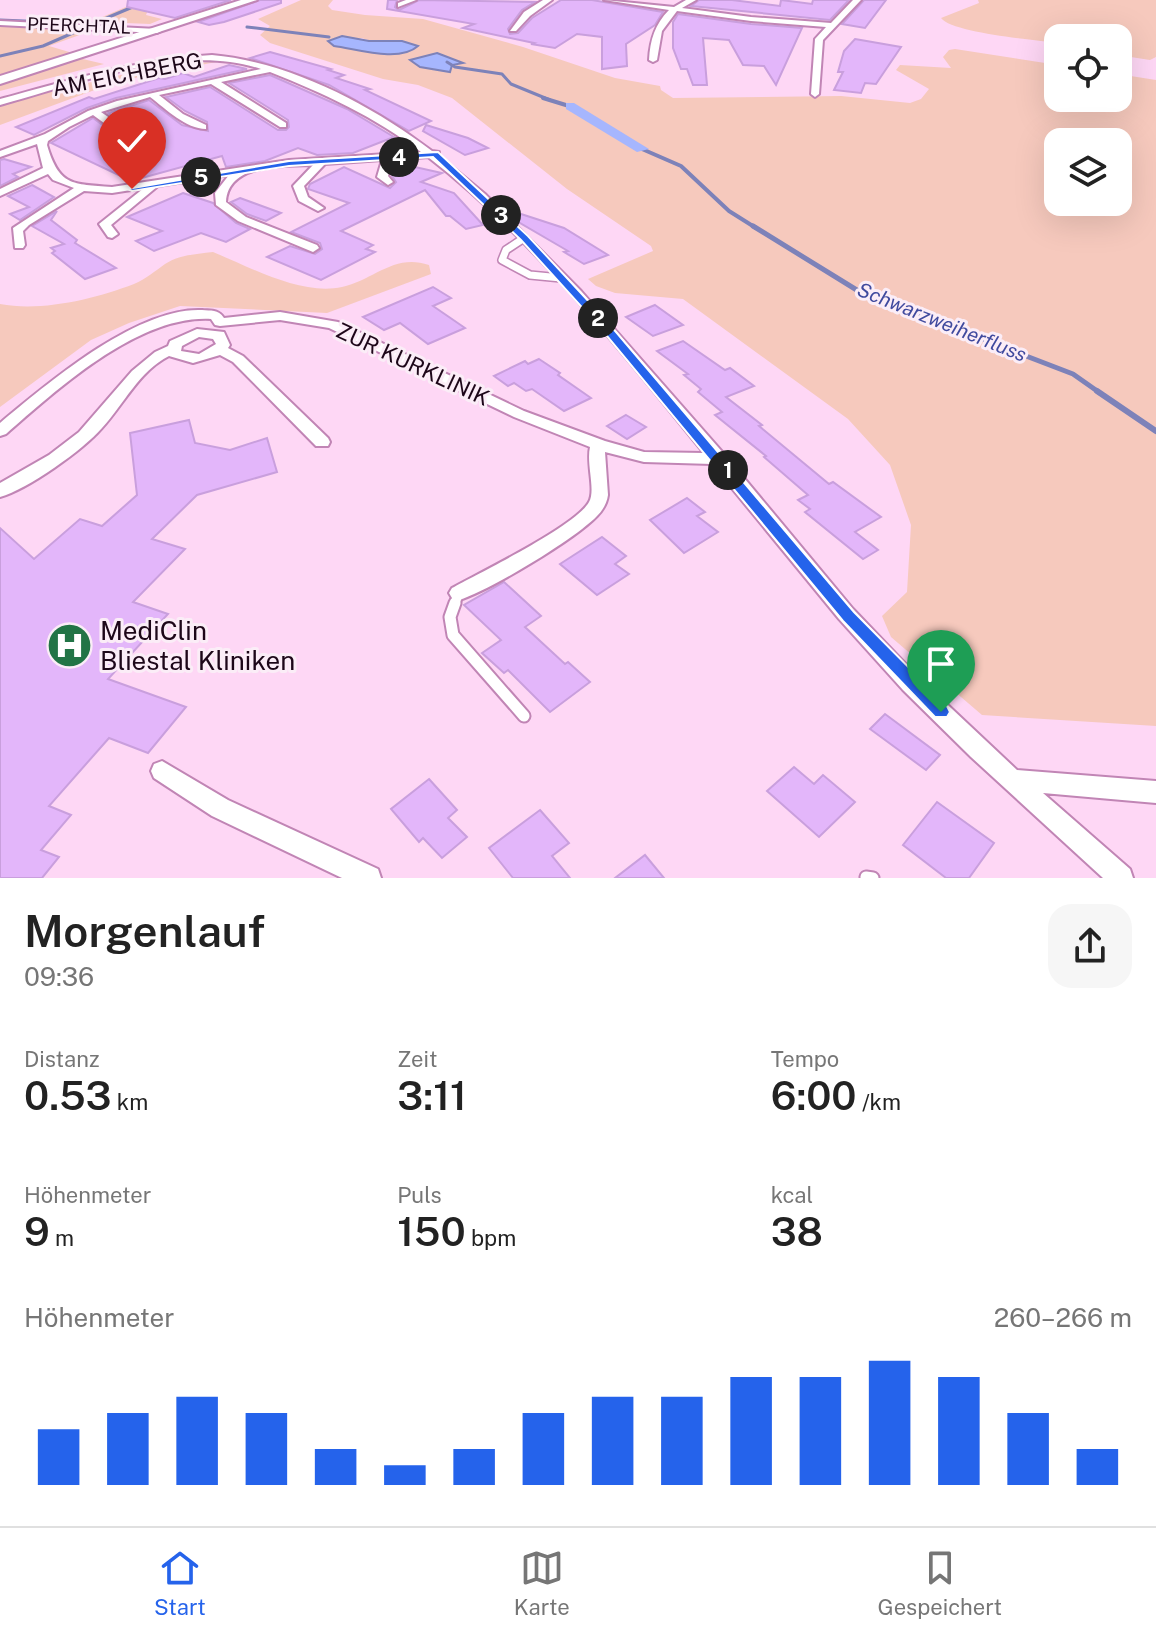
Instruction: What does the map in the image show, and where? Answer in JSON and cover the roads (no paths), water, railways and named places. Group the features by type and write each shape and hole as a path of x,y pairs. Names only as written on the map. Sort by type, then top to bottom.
{"main road":[{"path":"0,80 252,0"}],"street":[{"path":"401,5 412,0"},
{"path":"513,29 527,14 548,0"},
{"path":"608,0 830,25"},
{"path":"653,60 654,38 662,20 673,9 692,0"},
{"path":"815,94 817,45 830,25 857,0"},
{"name":"PFERCHTAL","path":"0,23 157,31"},
{"name":"AM EICHBERG","path":"0,102 116,73 198,58 234,59 358,106 435,154 524,238 561,278 719,459 849,617 1012,780 1121,878"},
{"path":"0,154 47,137 95,112 153,95 269,70"},
{"path":"214,82 283,125"},
{"path":"153,95 180,116 203,127"},
{"path":"95,112 137,142"},
{"path":"47,137 42,145 49,169 57,178 82,188 112,190 154,186 241,170 435,154"},
{"path":"388,158 382,177 388,182"},
{"path":"318,208 303,199 298,186 322,161"},
{"path":"0,193 49,169"},
{"path":"241,170 223,188 220,203 242,219 313,248"},
{"path":"112,234 105,224 154,186"},
{"path":"19,245 17,230 82,188"},
{"name":"ZUR KURKLINIK","path":"0,431 95,358 135,333 184,313 202,311 215,315 217,328"},
{"name":"ZUR KURKLINIK","path":"0,491 84,437 115,406 146,360 173,349 188,335 280,316 333,325 519,414 599,445 644,457 719,459"},
{"path":"217,328 222,338 220,349"},
{"path":"173,349 179,357 195,359 220,349"},
{"path":"220,349 238,359 322,442"},
{"path":"459,593 574,527 592,511 599,500 594,460 599,445"},
{"path":"162,771 220,808 369,878"},
{"path":"1012,780 1156,792"}],"lane":[{"path":"524,238 506,250 502,260 525,275 541,279 561,278"},
{"path":"459,593 450,617 453,635 524,716"}],"water":[{"path":"342,36 369,41 402,41 418,46 400,54 389,54 334,46 328,41"},
{"path":"437,53 463,63 452,65 450,72 420,67 410,60"}],"waterway":[{"path":"90,25 135,6"},
{"path":"0,20 73,23"},
{"name":"Schwarzweiherfluss","path":"247,27 329,37"},
{"path":"0,56 43,46 82,29"},
{"name":"Schwarzweiherfluss","path":"447,62 455,67 502,74 511,84 550,100"},
{"name":"Schwarzweiherfluss","path":"543,98 569,106"},
{"name":"Schwarzweiherfluss","path":"570,106 642,149"},
{"name":"Schwarzweiherfluss","path":"642,149 681,166 729,211 756,228"},
{"name":"Schwarzweiherfluss","path":"753,226 860,292 1073,374 1100,393"},
{"name":"Schwarzweiherfluss","path":"1097,391 1156,431"}],"place":[{"name":"MediClin Bliestal Kliniken","path":"69,646"}]}
